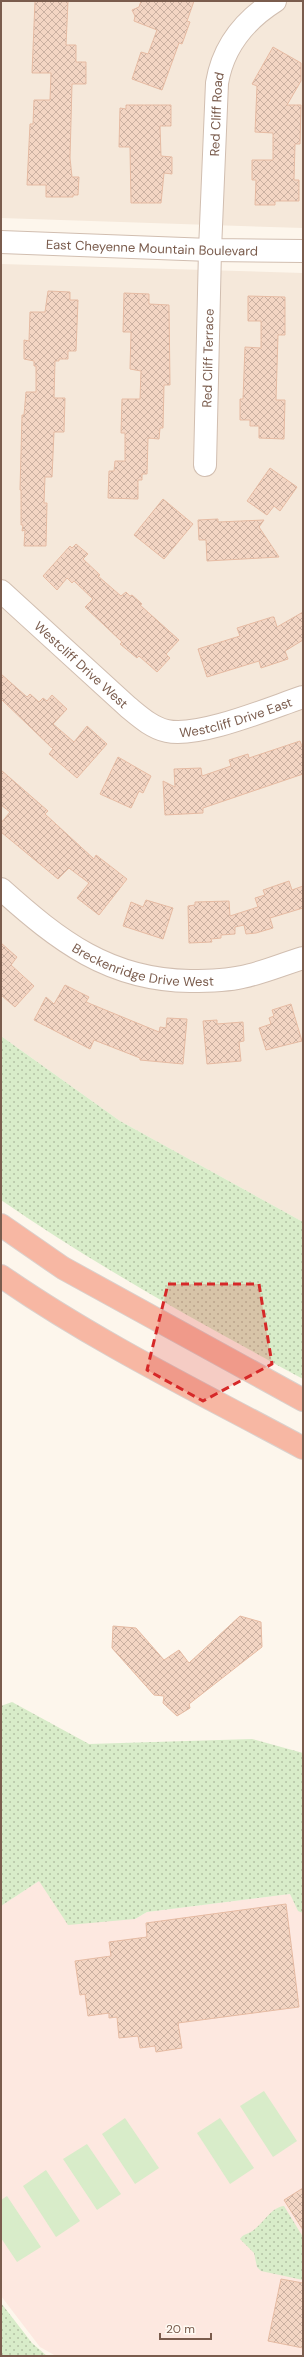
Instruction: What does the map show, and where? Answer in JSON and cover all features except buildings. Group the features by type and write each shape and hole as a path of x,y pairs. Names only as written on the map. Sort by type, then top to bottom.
{"highway":[{"path":"1,1225 70,1272 303,1400"},
{"path":"1,1276 40,1303 118,1348 303,1448"}],"street":[{"name":"Red Cliff Road","path":"210,250 217,83 220,64 240,31 251,18 275,1"},
{"name":"East Cheyenne Mountain Boulevard","path":"1,242 210,250 303,251"},
{"name":"Red Cliff Terrace","path":"205,465 210,250"},
{"name":"Westcliff Drive West","path":"1,591 142,719 167,731"},
{"name":"Westcliff Drive East","path":"167,731 200,730 218,726 303,697"},
{"name":"Breckenridge Drive West","path":"1,889 40,924 86,956 114,968 144,977 179,981 235,978 303,958"}],"highlighted area":[{"path":"168,1284 259,1284 272,1364 203,1401 147,1370"}],"shaded area":[{"path":"1,1 303,1 303,228 1,218"},
{"path":"1,264 303,273 303,1222 120,1121 1,1036"},
{"path":"39,1881 135,1919 147,1912 290,1894 298,1910 303,1913 303,2356 56,2356 40,2347 1,2296 1,1906"}],"green space":[{"path":"1,1036 120,1121 303,1222 303,1379 112,1271 1,1200"},
{"path":"12,1702 89,1744 252,1739 303,1753 303,1913 298,1911 290,1894 147,1912 135,1919 68,1925 39,1881 1,1906 1,1706"},
{"path":"264,2091 297,2141 273,2157 240,2106"},
{"path":"125,2118 159,2168 135,2184 102,2134"},
{"path":"220,2118 254,2168 230,2184 197,2133"},
{"path":"87,2144 121,2194 97,2210 63,2159"},
{"path":"46,2170 80,2221 56,2237 23,2186"},
{"path":"7,2196 41,2247 17,2262 1,2238 1,2200"},
{"path":"284,2206 303,2237 303,2280 261,2271 257,2267 254,2253 240,2239 253,2231 276,2209"},
{"path":"1,2303 32,2343 47,2356 1,2356"}]}
